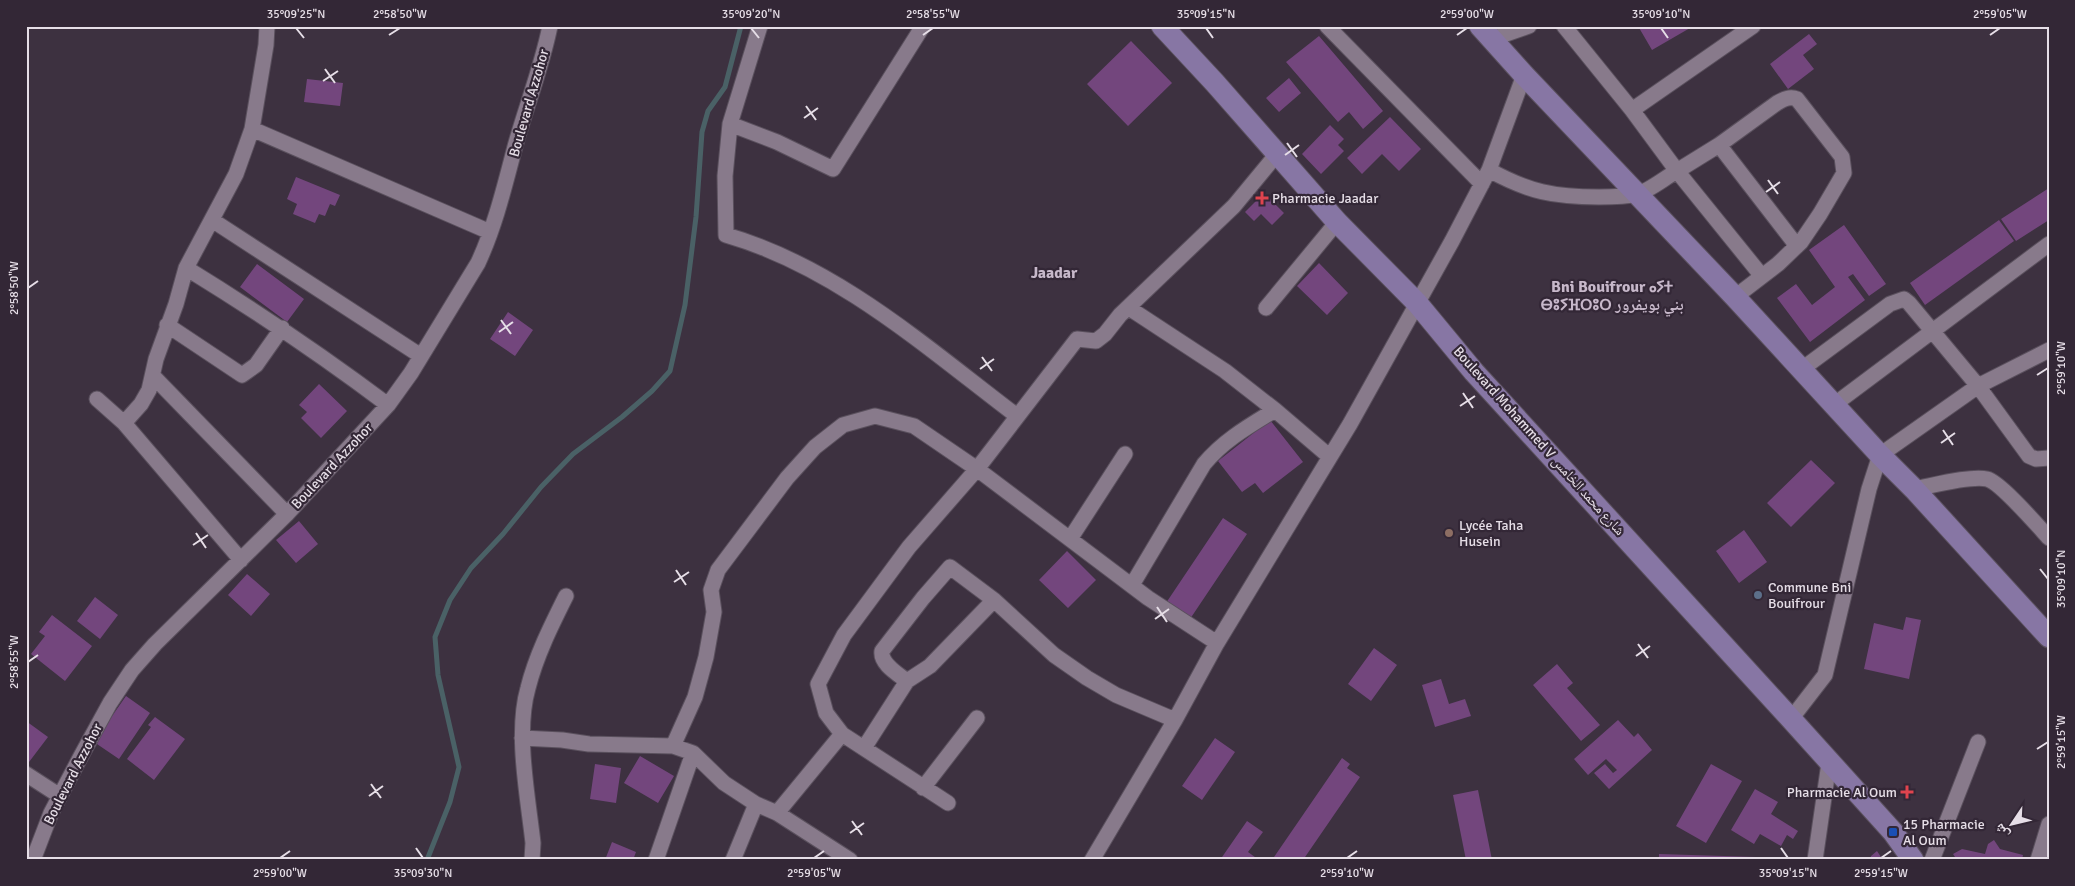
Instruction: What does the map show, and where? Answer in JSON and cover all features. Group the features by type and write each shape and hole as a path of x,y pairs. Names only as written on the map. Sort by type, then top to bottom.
{"main road":[{"name":"Boulevard Mohammed V شارع محمد الخامس","path":"1162,26 1337,222 1417,302 1474,372 1893,832 1913,860"},
{"path":"1486,33 1835,404 2049,638"}],"street":[{"path":"124,423 141,404 153,376 156,359 176,304 186,268 236,174 252,129 266,45 267,26"},
{"name":"Boulevard Azzohor","path":"33,860 38,843 60,796 110,703 132,670 155,644 287,514 388,405 421,356 478,263 506,185 526,110 544,55 550,26"},
{"path":"760,26 730,124 725,162 726,235 770,250 842,288 902,329 1017,416"},
{"path":"1327,26 1482,184"},
{"path":"1486,33 1529,26"},
{"path":"1564,26 1632,110 1677,171 1762,275"},
{"path":"1632,110 1753,26"},
{"path":"730,124 777,142 833,169 916,28"},
{"path":"1092,860 1175,720 1217,642 1330,457 1482,184 1524,75"},
{"path":"1489,170 1514,184 1532,191 1552,195 1613,197 1639,194 1719,145 1767,110 1787,98 1797,99 1831,140 1842,157 1844,173 1820,214 1797,246 1778,264 1735,297"},
{"path":"252,129 490,232"},
{"path":"1719,145 1797,246"},
{"path":"948,803 842,734 826,713 818,684 844,635 897,563 977,469 1077,339 1089,342 1100,338 1120,315 1234,206 1277,154"},
{"path":"212,220 421,356"},
{"path":"1266,308 1337,222"},
{"path":"1835,404 2049,244"},
{"path":"186,268 282,328 388,405"},
{"path":"1802,369 1897,300 1906,300 1978,386 2029,456 2036,459 2049,458"},
{"path":"1129,308 1225,371 1275,410 1330,457"},
{"path":"168,325 242,375 256,365 282,328"},
{"path":"1791,719 1825,675 1869,489 1880,455 1978,386 2049,350"},
{"path":"153,376 287,514"},
{"path":"97,399 124,423 241,560"},
{"path":"1132,585 1204,464 1230,438 1275,410"},
{"path":"673,746 695,697 706,657 714,612 712,590 718,570 787,478 815,447 843,425 875,416 914,426 977,469 1132,585 1217,642"},
{"path":"1070,539 1126,454"},
{"path":"1914,489 1960,480 1986,478 1998,486 2049,538"},
{"path":"907,681 886,663 881,656 882,651 950,567 994,600 1054,655 1087,678 1116,695 1175,720"},
{"path":"532,860 533,843 522,738 527,690 538,657 566,596"},
{"path":"864,748 907,681 930,666 994,600"},
{"path":"923,788 977,718"},
{"path":"777,813 842,734"},
{"path":"522,738 589,744 673,746 693,753 724,783 756,804 777,813 850,860"},
{"path":"1932,860 1978,742"},
{"path":"656,860 693,753"},
{"path":"1815,860 1829,763"},
{"path":"26,774 60,796"},
{"path":"733,860 756,804"},
{"path":"2038,860 2049,824"}],"building":[{"path":"1638,26 1689,26 1690,28 1652,50"},
{"path":"1809,34 1817,44 1803,55 1814,69 1788,89 1770,64"},
{"path":"1319,36 1383,111 1363,129 1349,112 1338,122 1286,62"},
{"path":"1131,41 1172,83 1128,126 1087,84"},
{"path":"1289,78 1301,93 1279,112 1266,98"},
{"path":"307,79 343,83 340,106 304,102"},
{"path":"1390,117 1421,149 1399,171 1382,154 1362,174 1347,158"},
{"path":"1330,125 1344,139 1338,145 1344,151 1321,174 1302,154"},
{"path":"296,177 340,195 335,206 330,204 325,216 319,214 315,223 293,214 297,204 287,199"},
{"path":"2049,188 2049,220 2016,241 2001,219"},
{"path":"1264,193 1284,213 1272,225 1261,214 1254,221 1245,212"},
{"path":"1999,220 2014,241 1925,305 1910,283"},
{"path":"1844,225 1886,284 1869,296 1853,274 1848,277 1865,300 1810,342 1777,298 1796,284 1812,305 1835,287 1809,250"},
{"path":"1319,263 1348,293 1327,315 1297,286"},
{"path":"257,264 304,299 287,322 240,287"},
{"path":"508,312 533,330 515,356 490,339"},
{"path":"319,384 347,411 321,438 301,418 307,412 299,405"},
{"path":"1270,420 1303,462 1263,493 1255,483 1242,492 1218,461"},
{"path":"1811,460 1835,483 1791,527 1767,503"},
{"path":"1223,518 1247,534 1190,619 1166,603"},
{"path":"299,521 318,544 296,563 276,540"},
{"path":"1744,530 1767,562 1739,583 1716,551"},
{"path":"1067,551 1096,580 1068,608 1039,580"},
{"path":"247,574 270,594 251,616 228,595"},
{"path":"95,597 118,615 100,639 77,621"},
{"path":"52,615 92,646 65,681 31,654 45,636 39,632"},
{"path":"1906,617 1921,620 1909,679 1864,669 1874,623 1903,630"},
{"path":"1374,648 1397,665 1371,701 1348,684"},
{"path":"1557,664 1573,683 1567,688 1600,725 1581,741 1533,685"},
{"path":"1441,679 1449,704 1465,699 1471,716 1435,727 1422,685"},
{"path":"126,696 150,713 119,759 94,742"},
{"path":"155,717 185,739 154,780 127,759 151,727 148,725"},
{"path":"1618,720 1634,737 1638,733 1652,750 1609,789 1594,773 1605,764 1613,773 1617,770 1606,759 1588,775 1574,759"},
{"path":"26,721 48,737 26,766"},
{"path":"1215,738 1235,752 1202,800 1182,786"},
{"path":"640,756 674,776 658,803 624,783"},
{"path":"1342,758 1350,764 1347,768 1360,777 1303,860 1272,860"},
{"path":"595,764 621,768 616,803 590,799"},
{"path":"1711,764 1742,781 1706,843 1676,826"},
{"path":"1755,789 1778,802 1771,814 1798,831 1793,839 1787,835 1781,846 1760,834 1754,844 1731,830"},
{"path":"1478,790 1492,860 1466,860 1453,795"},
{"path":"1247,821 1263,832 1248,852 1259,860 1220,860"},
{"path":"1994,840 2000,849 2023,855 2022,860 1957,860 1953,854 1962,849 1985,854 1988,844"},
{"path":"612,842 636,852 633,860 605,860"},
{"path":"1877,851 1883,860 1870,860 1871,856"},
{"path":"1659,854 1786,858 1786,860 1659,860"},
{"path":"1836,857 1852,858 1852,860 1833,860"}],"waterway":[{"path":"427,860 450,802 459,767 438,675 435,637 450,600 471,568 503,534 541,487 573,454 622,417 652,391 670,371 685,305 696,217 702,132 708,111 725,87 741,26"}],"place":[{"name":"Pharmacie Jaadar","path":"1262,198"},
{"name":"Lycée Taha Husein","path":"1449,533"},
{"name":"Commune Bni Bouifrour","path":"1758,595"},
{"name":"Pharmacie Al Oum","path":"1907,792"},
{"name":"15 Pharmacie Al Oum","path":"1893,832"}],"district":[{"name":"Jaadar","path":"1054,273"},
{"name":"Bni Bouifrour ⴰⵢⵜ ⴱⵓⵢⴼⵔⵓⵔ بني بويفرور","path":"1612,296"}]}
